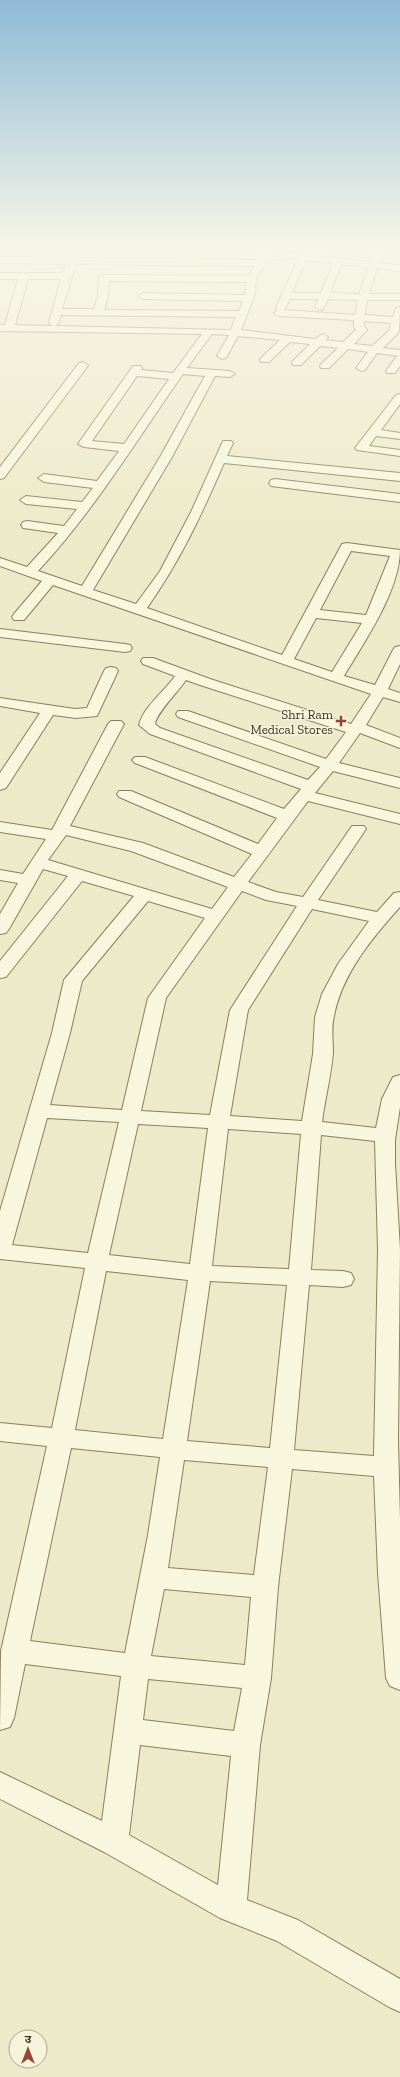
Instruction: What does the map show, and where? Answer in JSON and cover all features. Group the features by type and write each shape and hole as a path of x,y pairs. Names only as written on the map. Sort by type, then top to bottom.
{"street":[{"path":"29,572 67,530 85,506 127,448 177,374 200,344"},
{"path":"222,356 229,344"},
{"path":"265,360 282,344"},
{"path":"297,363 316,344"},
{"path":"326,344 400,353"},
{"path":"361,368 380,344"},
{"path":"325,366 346,346"},
{"path":"391,371 400,359"},
{"path":"0,475 83,366"},
{"path":"127,448 84,444 135,370 177,374 230,374"},
{"path":"85,592 166,457 193,405 212,373"},
{"path":"399,399 385,415 361,448 400,453"},
{"path":"385,415 400,417"},
{"path":"372,432 400,436"},
{"path":"139,610 166,571 197,512 227,443"},
{"path":"219,459 400,477"},
{"path":"44,478 100,485"},
{"path":"275,483 400,498"},
{"path":"26,500 85,506"},
{"path":"27,525 67,530"},
{"path":"286,661 347,548 398,553 371,620 336,678"},
{"path":"0,562 286,661 400,698"},
{"path":"19,617 50,580"},
{"path":"312,613 371,620"},
{"path":"0,633 125,648"},
{"path":"0,1718 61,1438 97,1262 157,998 287,816 330,765 356,729 379,692 400,650"},
{"path":"148,661 320,720 356,729 400,743"},
{"path":"0,702 42,707 49,710 76,714 80,712 92,713 111,671"},
{"path":"183,674 171,692 149,716 147,725 155,731 308,791 400,819"},
{"path":"0,785 49,710"},
{"path":"183,714 330,765 400,783"},
{"path":"0,929 38,862 59,832 116,724"},
{"path":"140,760 287,816"},
{"path":"125,794 262,852"},
{"path":"0,827 59,832 137,847 272,896 308,902 380,918"},
{"path":"114,1842 136,1666 161,1535 172,1449 180,1407 198,1274 212,1190 219,1123 240,1010 308,902 358,829"},
{"path":"38,862 217,916"},
{"path":"0,973 79,874"},
{"path":"0,875 29,880"},
{"path":"144,895 73,980 61,1033 0,1250 198,1274 343,1279"},
{"path":"231,1908 246,1745 257,1678 265,1587 281,1457 312,1128 323,1054 324,1017 331,994 347,964 380,918 400,897"},
{"path":"400,1081 392,1095 385,1128 389,1250 386,1466 392,1600 400,1678"},
{"path":"39,1111 129,1118 312,1128 385,1135"},
{"path":"0,1432 172,1449 386,1466"},
{"path":"153,1577 265,1587"},
{"path":"14,1651 136,1666 257,1678"},
{"path":"128,1731 246,1745"},
{"path":"0,1785 114,1842 231,1908 287,1930 400,1996"}],"place":[{"name":"Shri Ram Medical Stores","path":"341,721"}]}
